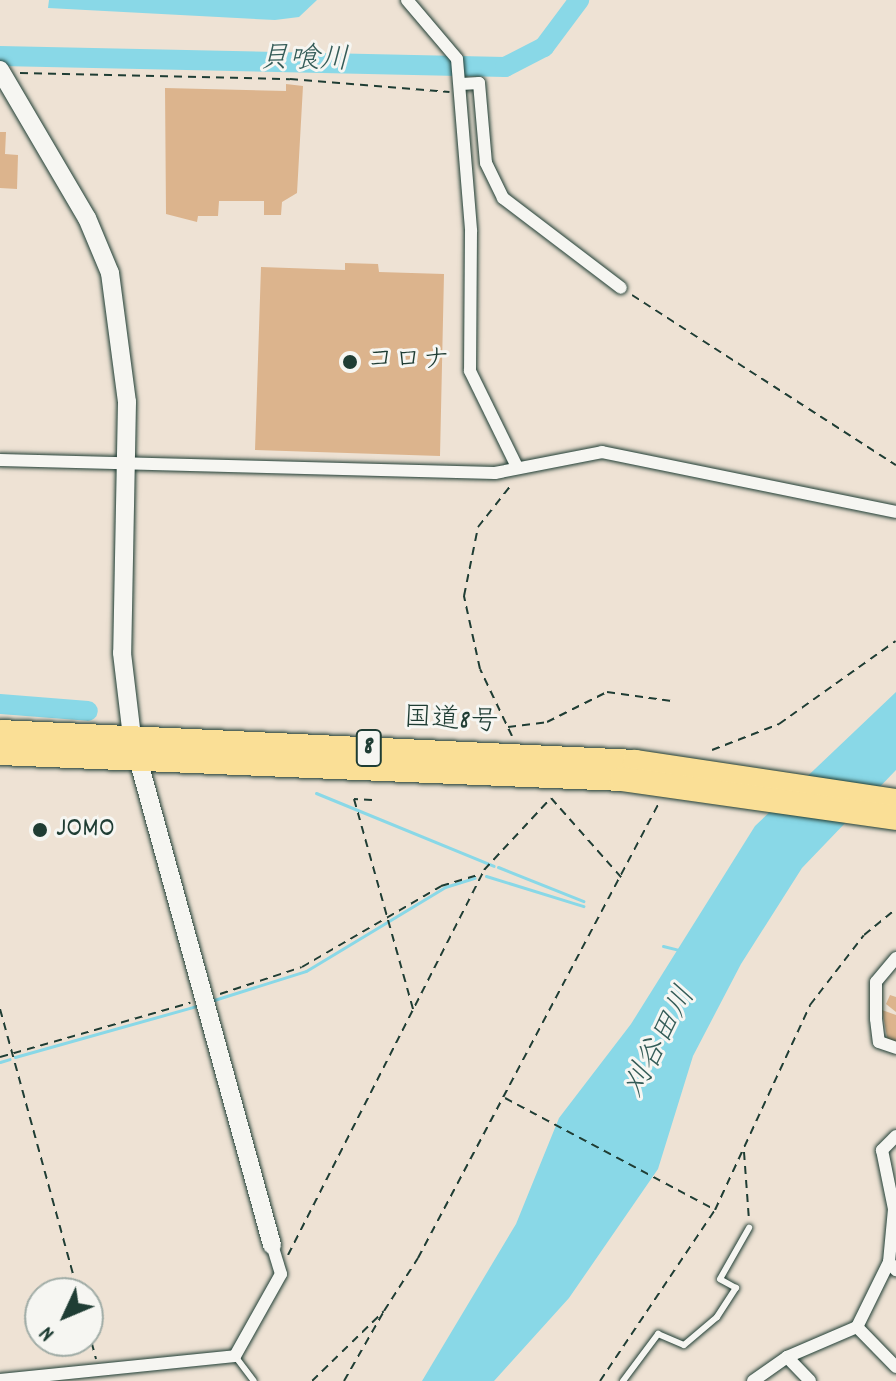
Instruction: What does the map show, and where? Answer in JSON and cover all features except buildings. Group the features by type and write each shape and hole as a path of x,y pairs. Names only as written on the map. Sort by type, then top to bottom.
{"highway":[{"name":"国道8号","path":"0,732 135,748"},
{"name":"国道8号","path":"0,753 135,748 585,759 729,781 896,801"},
{"name":"国道8号","path":"729,781 896,818"}],"street":[{"path":"407,0 457,59 461,85 470,371 517,467"},
{"path":"0,72 87,218 110,273 127,402 122,653 135,748 281,1274 235,1356 98,1367 0,1380"},
{"path":"461,85 479,83 486,163 503,198 621,288"},
{"path":"0,460 126,460 495,473 517,467 626,454 896,512"},
{"path":"896,958 876,982 879,1042 896,1048"},
{"path":"753,1381 787,1357 857,1327 892,1266 894,1209 882,1150 896,1136"},
{"path":"857,1327 896,1367"},
{"path":"787,1357 810,1381"}],"lane":[{"path":"623,1381 658,1334 684,1345 717,1317 736,1288 720,1279 749,1228"},
{"path":"235,1356 254,1381"}],"path":[{"path":"0,72 461,85"},
{"path":"621,288 896,465"},
{"path":"512,736 476,657 464,596 474,538 517,467"},
{"path":"712,750 786,720 896,641"},
{"path":"507,727 547,722 607,692 671,701"},
{"path":"281,1274 483,871 494,856 551,798 622,877"},
{"path":"372,800 354,799 414,1013"},
{"path":"344,1381 505,1098 661,800"},
{"path":"0,1057 302,967 386,916 483,871"},
{"path":"600,1381 715,1210 810,1005 864,935 896,909"},
{"path":"0,1009 74,1277"},
{"path":"505,1098 715,1210"},
{"path":"744,1150 749,1228"},
{"path":"312,1381 384,1311"},
{"path":"95,1357 98,1367"}],"water":[{"path":"49,0 317,0 299,17 275,20 48,8"},
{"name":"刈谷田川","path":"896,692 896,770 802,868 741,964 693,1056 658,1169 569,1298 494,1381 422,1381 516,1224 559,1118 631,1024 755,826"}],"waterway":[{"name":"貝喰川","path":"0,56 505,67 544,47 579,0"},
{"path":"0,704 88,711"},
{"path":"316,793 494,866"},
{"path":"498,867 583,901"},
{"path":"486,876 583,906"},
{"path":"214,1000 306,971 445,887 475,878"},
{"path":"663,946 679,950"},
{"path":"15,1057 197,1006"},
{"path":"0,1062 10,1059"}],"place":[{"name":"コロナ","path":"350,362"},
{"name":"JOMO","path":"40,830"}]}
